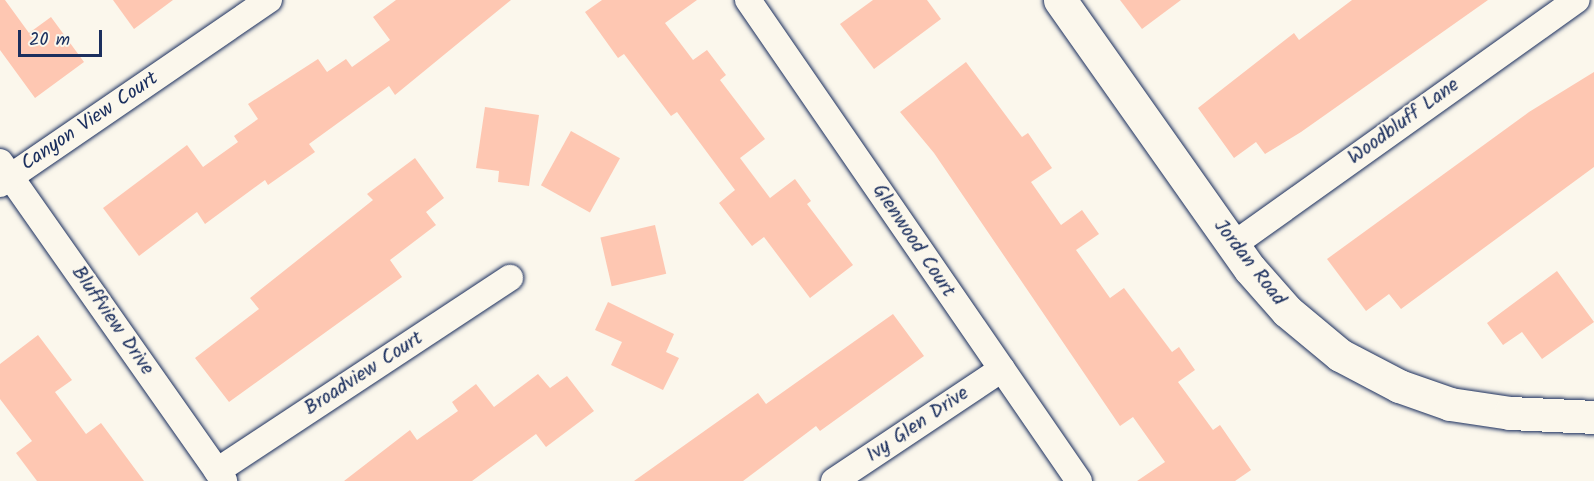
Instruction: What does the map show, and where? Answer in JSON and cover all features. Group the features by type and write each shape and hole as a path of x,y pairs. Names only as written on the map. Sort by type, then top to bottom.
{"street":[{"name":"Canyon View Court","path":"3,174 269,0"},
{"name":"Glenwood Court","path":"748,0 1079,481"},
{"name":"Jordan Road","path":"1060,0 1233,245 1287,311 1340,355 1399,386 1460,405 1594,417"},
{"name":"Woodbluff Lane","path":"1233,245 1575,0"},
{"name":"Bluffview Drive","path":"3,174 221,476"},
{"name":"Broadview Court","path":"221,476 510,278"},
{"name":"Ivy Glen Drive","path":"834,481 1002,369"}],"building":[{"path":"0,0 5,0 29,33 51,17 84,62 35,98 0,50"},
{"path":"113,0 173,0 134,29"},
{"path":"396,0 511,0 395,95 389,86 309,144 315,152 268,185 265,180 205,224 197,212 139,256 103,208 187,145 203,167 238,142 234,136 258,119 248,104 318,59 327,72 346,59 352,67 390,40 373,17"},
{"path":"602,0 697,0 665,23 693,60 707,50 726,75 720,80 765,139 740,158 770,198 795,179 811,201 807,204 853,265 810,298 764,237 752,246 719,203 735,190 677,112 671,116 624,54 618,58 585,12"},
{"path":"873,0 927,0 941,19 874,69 840,24"},
{"path":"1120,0 1181,0 1142,29"},
{"path":"1352,0 1488,0 1301,132 1265,154 1256,142 1234,158 1198,108 1294,33 1299,40"},
{"path":"966,62 1022,137 1028,133 1052,168 1031,182 1061,225 1082,210 1099,234 1076,250 1110,298 1124,288 1172,352 1179,347 1195,370 1178,382 1213,430 1220,425 1251,470 1235,481 1137,481 1165,462 1133,417 1120,426 934,153 900,112"},
{"path":"1594,72 1594,167 1401,309 1389,294 1366,311 1327,259 1529,112"},
{"path":"485,107 539,115 529,186 498,182 499,171 476,168"},
{"path":"571,131 620,158 590,212 541,185"},
{"path":"415,158 444,198 426,212 436,225 390,260 402,277 229,402 195,358 259,309 250,298 373,200 367,194"},
{"path":"655,225 666,274 612,286 600,238"},
{"path":"1557,271 1594,322 1542,359 1522,332 1503,345 1487,323"},
{"path":"608,302 674,334 666,352 679,358 663,390 611,365 622,342 595,330"},
{"path":"893,314 924,356 820,431 816,426 743,481 634,481 758,393 766,404"},
{"path":"38,335 72,380 55,392 86,434 101,423 144,481 37,481 16,453 32,441 0,399 0,364"},
{"path":"538,374 550,388 567,376 594,411 546,447 536,434 472,481 344,481 410,430 417,440 458,411 452,402 476,384 494,407"}]}
